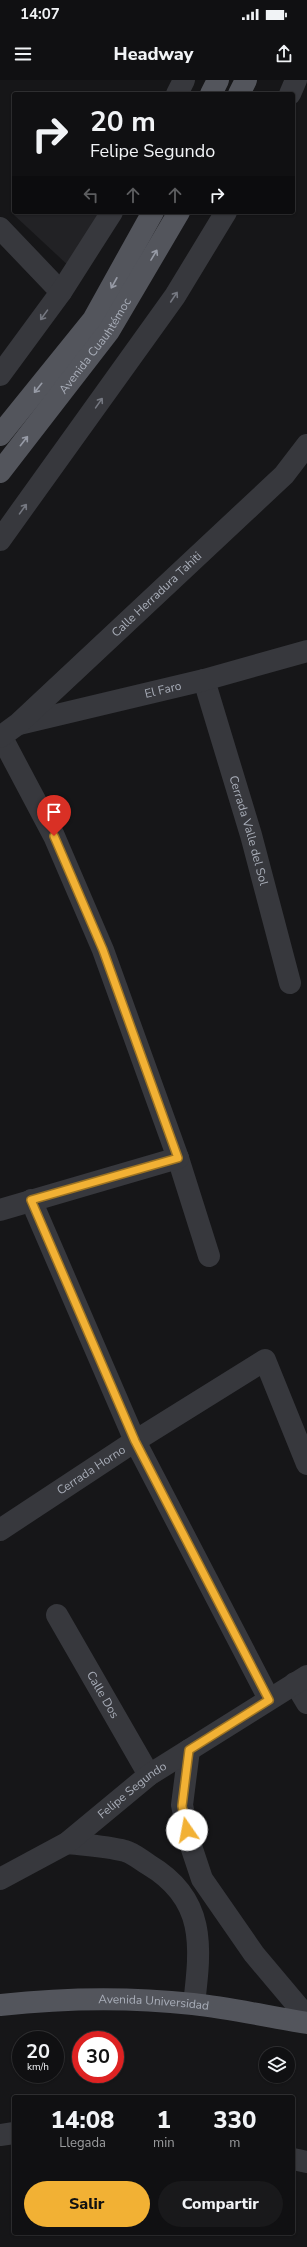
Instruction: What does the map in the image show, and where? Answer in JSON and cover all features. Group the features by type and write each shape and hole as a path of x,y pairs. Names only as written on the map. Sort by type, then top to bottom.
{"main road":[{"path":"212,92 218,80"},
{"path":"240,92 246,80"},
{"name":"Avenida Cuauhtémoc","path":"0,435 93,320 152,214"},
{"name":"Avenida Cuauhtémoc","path":"0,472 109,331 178,214"},
{"name":"Avenida Universidad","path":"0,2005 40,2001 122,1999 194,2004 307,2023"}],"street":[{"path":"179,92 184,80"},
{"path":"291,92 296,80"},
{"path":"0,375 61,292 111,214"},
{"path":"0,540 175,296 225,214"},
{"path":"0,228 61,292"},
{"name":"Calle Herradura Tahiti","path":"7,733 284,475 307,445"},
{"name":"El Faro","path":"7,733 307,651"},
{"name":"Cerrada Valle del Sol","path":"204,680 251,835 290,983"},
{"path":"7,733 54,836 100,943 178,1158 209,1256"},
{"path":"0,1210 178,1158"},
{"path":"31,1200 135,1441 269,1700"},
{"name":"Cerrada Horno","path":"0,1530 135,1441 265,1360 307,1464"},
{"name":"Calle Dos","path":"57,1615 149,1775"},
{"path":"301,1680 307,1703"},
{"name":"Felipe Segundo","path":"0,1880 67,1843 149,1775 301,1680"},
{"path":"189,1750 182,1806 190,1843 202,1879 254,1954 307,2016"},
{"path":"67,1843 126,1851 161,1872 180,1890 196,1923 200,1956 194,2004"},
{"path":"180,1890 202,1879"},
{"path":"0,2135 12,2133"},
{"path":"295,2159 307,2162"}],"shaded area":[{"path":"13,214 106,214 71,268"}],"route":[{"path":"54,836 103,950 178,1158 31,1200 135,1441 269,1700 189,1750 182,1806 187,1830"}]}
